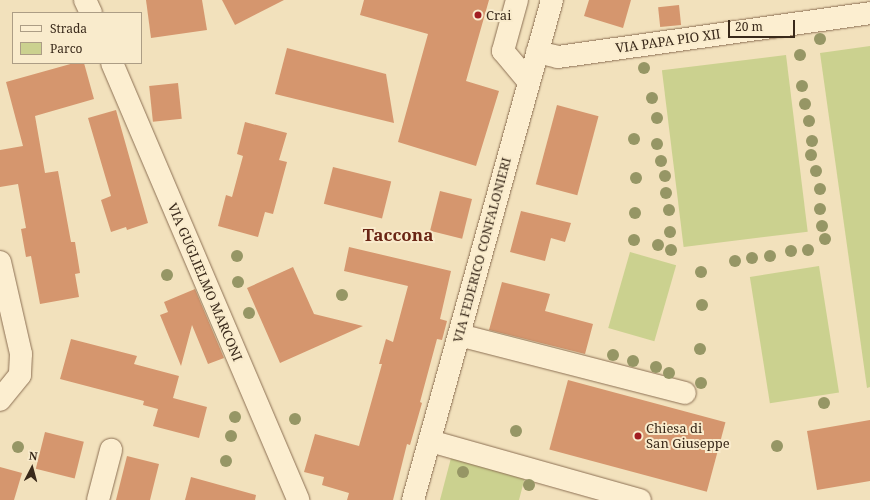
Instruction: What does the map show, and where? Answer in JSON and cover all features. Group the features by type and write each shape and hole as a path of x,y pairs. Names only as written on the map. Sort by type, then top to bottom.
{"street":[{"path":"85,0 90,12"},
{"path":"517,0 503,51 529,82"},
{"name":"VIA FEDERICO CONFALONIERI","path":"413,500 552,0"},
{"name":"VIA PAPA PIO XII","path":"537,52 558,57 870,13"},
{"name":"VIA GUGLIELMO MARCONI","path":"112,64 298,500"},
{"path":"0,262 21,354 20,375 0,400"},
{"path":"459,335 685,393"},
{"path":"430,441 640,500"},
{"path":"98,500 111,450"}],"green space":[{"path":"870,46 870,387 867,388 820,53"},
{"path":"786,55 808,232 684,247 662,70"},
{"path":"630,252 676,265 654,341 608,328"},
{"path":"819,266 839,392 770,403 750,277"},
{"path":"451,458 525,477 519,500 440,500"}],"building":[{"path":"146,0 202,0 207,30 151,38"},
{"path":"222,0 284,0 235,25"},
{"path":"364,0 489,0 466,81 499,91 476,166 398,142 428,34 360,15"},
{"path":"589,0 631,0 623,28 584,16"},
{"path":"679,5 681,25 660,27 658,7"},
{"path":"287,48 386,74 394,123 275,94"},
{"path":"70,64 84,64 94,99 35,116 45,173 58,171 71,242 75,242 80,273 75,274 79,297 40,304 31,256 26,257 21,229 26,228 18,184 0,187 0,150 23,146 6,82"},
{"path":"178,83 182,119 153,122 149,86"},
{"path":"557,105 599,116 577,195 536,184"},
{"path":"116,110 148,223 127,230 126,227 111,232 101,200 111,196 88,118"},
{"path":"245,122 287,133 279,160 287,162 273,214 265,212 258,237 218,226 226,195 232,197 243,156 237,154"},
{"path":"333,167 391,182 382,218 324,204"},
{"path":"440,191 472,199 462,239 430,231"},
{"path":"521,211 571,223 565,242 551,238 545,261 510,252"},
{"path":"349,247 451,271 440,319 447,321 442,340 437,339 420,402 422,403 410,445 407,444 393,500 347,500 349,493 322,485 324,477 304,472 315,434 359,446 382,364 379,364 386,339 393,342 408,286 344,271"},
{"path":"293,267 314,314 363,326 280,363 247,288"},
{"path":"502,282 550,294 545,311 593,324 585,354 489,330"},
{"path":"195,289 224,358 208,364 192,325 181,366 160,315 168,312 164,302"},
{"path":"71,339 137,356 134,364 179,376 173,398 207,407 199,438 153,426 158,409 143,405 144,401 60,379"},
{"name":"Chiesa di San Giuseppe","path":"568,380 725,422 707,492 549,450"},
{"path":"870,420 870,481 817,490 807,431"},
{"path":"45,432 84,442 75,479 36,469"},
{"path":"127,456 159,464 150,500 116,500"},
{"path":"0,467 22,473 14,500 0,500"},
{"path":"191,477 256,495 255,500 185,500"}],"place":[{"name":"Crai","path":"478,15"},
{"name":"Chiesa di San Giuseppe","path":"638,436"}],"district":[{"name":"Taccona","path":"398,235"}]}
